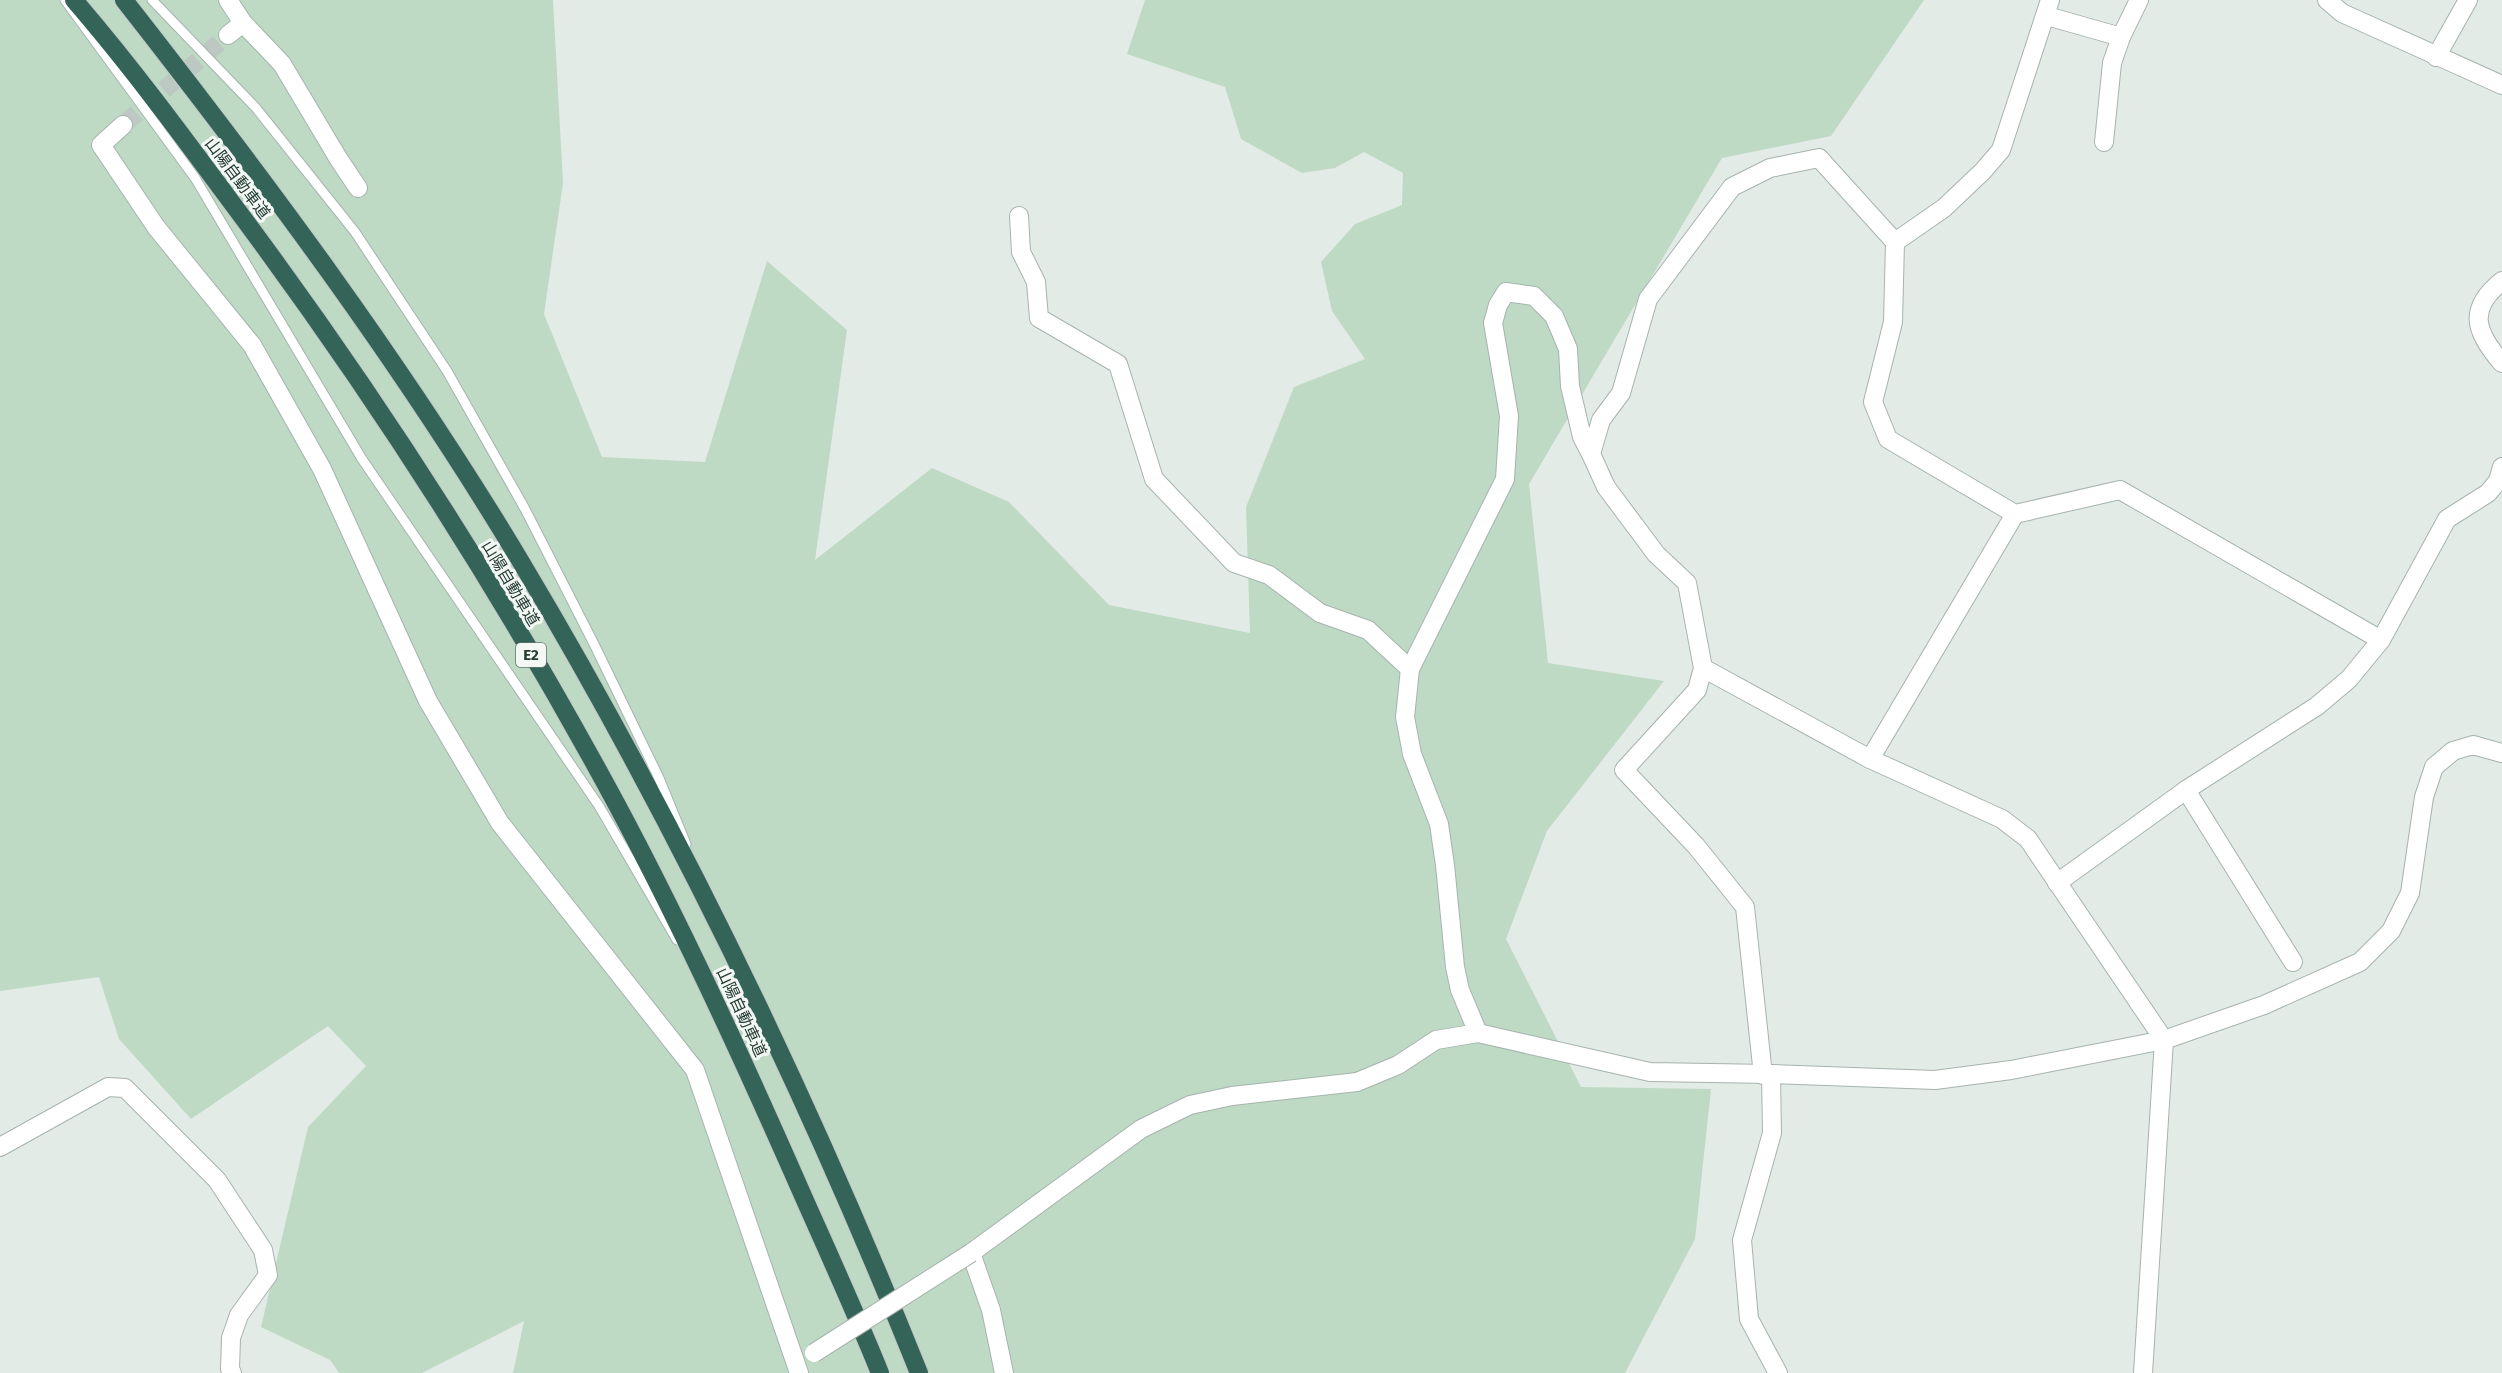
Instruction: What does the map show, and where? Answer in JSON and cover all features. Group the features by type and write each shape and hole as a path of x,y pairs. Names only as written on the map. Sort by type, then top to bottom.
{"highway":[{"name":"山陽自動車道","path":"74,0 167,115 276,262 395,434 488,581 615,802 689,945 735,1041 880,1373"},
{"name":"山陽自動車道","path":"124,0 307,239 412,392 520,561 645,782 767,1023 919,1373"}],"street":[{"path":"228,0 243,23 282,64 358,188"},
{"path":"2104,142 2112,63 2121,37 2139,0"},
{"path":"2327,0 2342,13 2502,85"},
{"path":"2436,57 2468,0"},
{"path":"1895,242 1944,208 1983,171 2001,150 2048,8 2121,37"},
{"path":"228,35 243,23"},
{"path":"123,125 101,145 156,227 252,345 322,469 428,701 500,822 695,1070 801,1373"},
{"path":"1591,454 1601,420 1621,393 1648,299 1732,187 1770,168 1819,158 1895,242 1893,322 1873,402 1888,439 2015,514 2120,490 2381,640"},
{"path":"1019,216 1021,252 1036,282 1038,318 1118,364 1155,479 1234,563 1269,575 1320,613 1368,630 1410,669"},
{"path":"2502,281 2487,293 2478,313 2481,333 2502,363"},
{"path":"1478,1033 1460,990 1455,966 1445,864 1438,824 1412,754 1405,717 1410,669 1505,479 1509,416 1493,323 1498,305 1506,292 1534,296 1554,316 1568,349 1570,386 1582,437 1606,487 1650,546 1687,583 1703,668 1697,690 1624,770 1696,846 1745,907 1767,1074 1772,1133 1742,1240 1749,1319 1778,1373"},
{"path":"2057,883 2186,790 2317,706 2349,679 2381,640 2447,519 2487,493 2498,481 2502,467"},
{"path":"1870,759 2015,514"},
{"path":"1703,668 1870,759 2002,819 2028,838 2164,1040 2143,1373"},
{"path":"801,1373 814,1353 970,1253 1141,1129 1190,1105 1232,1096 1357,1082 1398,1065 1436,1040 1478,1033 1650,1072 1935,1080 2011,1070 2164,1040 2264,1005 2360,962 2391,931 2410,893 2424,797 2434,767 2453,751 2473,745 2502,753"},
{"path":"2186,790 2293,962"},
{"path":"0,1147 108,1087 125,1088 217,1180 262,1250 268,1275 239,1315 236,1323 231,1338 230,1370 232,1373"},
{"path":"970,1253 991,1310 1004,1373"}],"lane":[{"path":"65,0 195,178 362,459 599,806 735,1041"},
{"path":"152,0 256,108 356,232 447,371 525,509 654,767 721,930"}],"green space":[{"path":"0,0 553,0 563,183 544,314 602,457 705,462 767,261 847,330 815,560 932,468 1009,502 1109,605 1250,633 1246,507 1294,387 1365,359 1332,311 1321,262 1355,224 1402,205 1403,173 1364,152 1335,168 1302,173 1241,139 1225,87 1127,54 1145,0 1924,0 1831,136 1722,158 1529,484 1548,663 1664,681 1547,831 1506,939 1581,1087 1711,1089 1695,1239 1625,1373 513,1373 524,1321 422,1373 339,1373 330,1360 261,1327 308,1127 366,1066 328,1026 191,1119 119,1039 99,977 0,991"}],"tunnel":[{"path":"123,125 228,35"}]}
